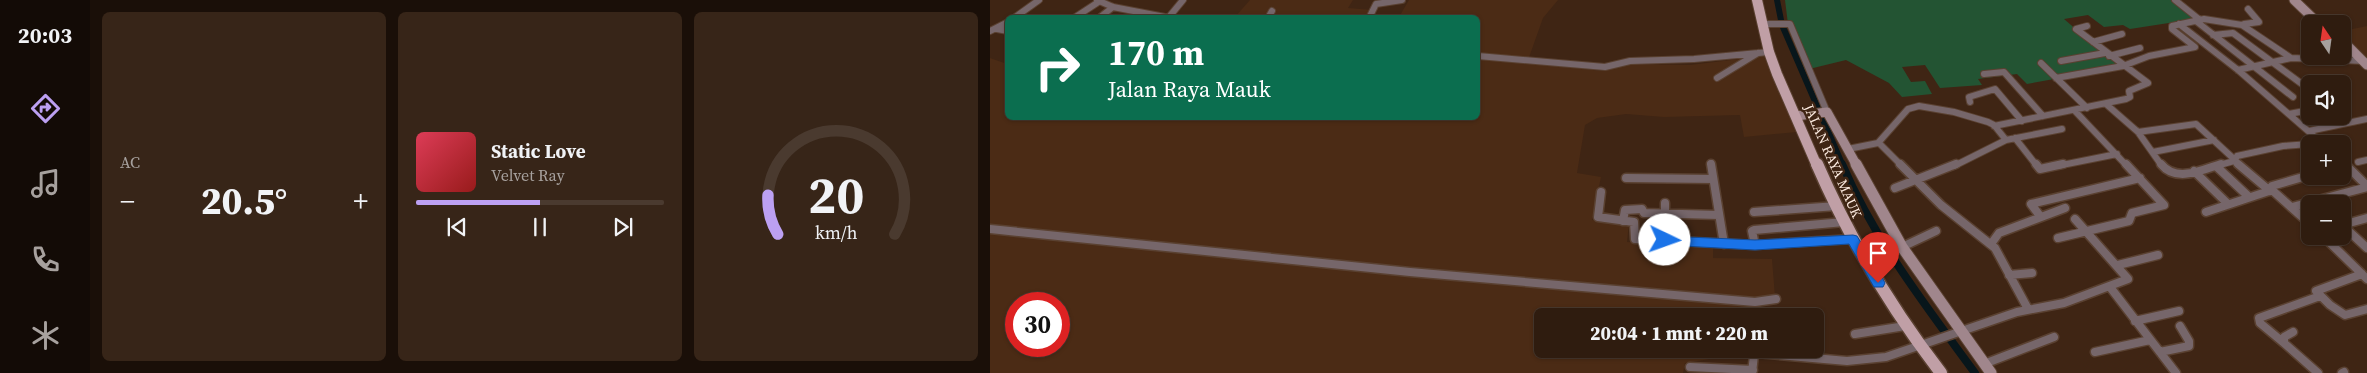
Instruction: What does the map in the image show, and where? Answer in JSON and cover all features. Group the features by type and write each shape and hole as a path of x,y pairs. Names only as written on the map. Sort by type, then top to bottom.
{"main road":[{"name":"JALAN RAYA MAUK","path":"1757,0 1765,24 1764,53 1800,115 1836,206 1853,239 1905,326 1922,344 1941,373"}],"street":[{"path":"1018,15 1039,0"},
{"path":"1172,15 1183,0"},
{"path":"1370,15 1376,4 1402,0"},
{"path":"2175,0 2213,35 2293,97"},
{"path":"2294,0 2310,15"},
{"path":"1078,15 1099,1 1113,7 1159,15"},
{"path":"1102,15 1113,7"},
{"path":"2056,78 2123,66 2149,56 2195,47 2172,29 2172,26 2198,20 2240,24 2259,22 2248,9"},
{"path":"990,31 1005,24"},
{"path":"1765,24 1790,24 1825,112 1848,149 1902,247 1957,331 1988,368 2054,337"},
{"path":"2179,24 2238,70 2312,135"},
{"path":"2230,33 2231,28 2240,24"},
{"path":"2240,24 2291,58"},
{"path":"1848,149 1879,143 1912,107 1940,110 1994,126 2075,111 2128,98 2129,91 2148,83 2076,29 2088,26"},
{"path":"997,29 1005,30"},
{"path":"2213,35 2230,33 2301,83"},
{"path":"2093,42 2122,34"},
{"path":"2061,61 2140,48"},
{"path":"2351,49 2366,63"},
{"path":"1480,56 1605,67 1630,61 1764,53"},
{"path":"1717,78 1764,53"},
{"path":"2238,70 2291,58 2366,63"},
{"path":"2041,63 2087,108"},
{"path":"1984,74 2004,72 2043,116"},
{"path":"1970,102 1969,97 1995,89 2022,121"},
{"path":"2106,104 2138,132 2170,172 2181,175 2235,160 2263,149 2301,146"},
{"path":"2058,238 2129,221 2132,213 2164,205 2075,111"},
{"path":"1800,115 1825,112"},
{"path":"2289,114 2301,112"},
{"path":"2309,132 2367,119"},
{"path":"2138,132 2194,124 2301,216"},
{"path":"1994,126 2006,140"},
{"path":"1894,188 1947,169 2006,140 2062,129"},
{"path":"2015,138 2040,169 2117,154"},
{"path":"2153,152 2214,140"},
{"path":"1879,143 1941,205 1991,244 1998,253 2028,309"},
{"path":"2358,162 2367,160"},
{"path":"1711,163 1724,244"},
{"path":"2216,166 2249,197"},
{"path":"2194,171 2228,204"},
{"path":"2351,171 2367,186"},
{"path":"1626,178 1713,179"},
{"path":"2040,216 2031,204 2140,178"},
{"path":"2206,212 2271,190 2272,186 2301,178"},
{"path":"2292,207 2367,186"},
{"path":"1601,192 1598,217 1634,223 1635,239 1755,245 1853,239"},
{"path":"1665,203 1665,240"},
{"path":"1754,212 1836,206"},
{"path":"1991,244 1999,233 2065,208"},
{"path":"1623,221 1627,209 1642,209 1644,213 1719,215"},
{"path":"2351,222 2367,218"},
{"path":"1690,367 1752,371 1754,355 1757,353 1847,361 1886,357 1957,331 2028,309 2064,303 2128,279 2075,219"},
{"path":"1755,245 1752,232 1754,230 1844,222"},
{"path":"990,229 1410,272 1755,302 1776,299"},
{"path":"1902,247 1936,231"},
{"path":"2351,233 2367,248"},
{"path":"2332,245 2364,276 2316,291 2345,315 2367,309"},
{"path":"2118,266 2158,254"},
{"path":"2009,275 2032,273"},
{"path":"2110,287 2176,373"},
{"path":"2318,373 2260,322 2259,318 2320,296"},
{"path":"2135,321 2179,311"},
{"path":"1856,334 1905,326"},
{"path":"2160,352 2189,346 2189,341 2180,326"},
{"path":"2284,343 2284,338 2293,332"},
{"path":"2095,352 2150,340"}],"shaded area":[{"path":"1250,0 1353,0 1348,8 1372,10 1370,15 1237,15"},
{"path":"1409,0 1558,0 1543,18 1527,63 1602,71 1631,64 1690,65 1764,56 1797,132 1744,137 1740,115 1664,117 1626,114 1597,118 1585,125 1577,173 1601,177 1592,220 1629,223 1627,242 1713,248 1713,258 1772,259 1775,297 1760,297 1761,308 1534,308 1534,358 1716,358 1685,363 1683,373 990,373 990,58 1005,63 1005,120 1480,120 1480,15 1400,15"},
{"path":"2367,26 2367,69 2351,50 2351,29"}],"green space":[{"path":"1785,0 2177,0 2201,18 2130,29 2123,25 2104,27 2088,15 2064,19 2120,67 2027,84 2017,74 1978,79 1982,85 1940,88 1925,65 1902,67 1911,82 1925,81 1932,94 1902,97 1889,83 1846,60 1805,70 1788,24"}],"waterway":[{"path":"1777,0 1782,25 1843,166"},
{"path":"1842,164 1870,220 1902,272 1975,373"}],"route":[{"path":"1665,240 1755,245 1853,239 1878,283"}]}
